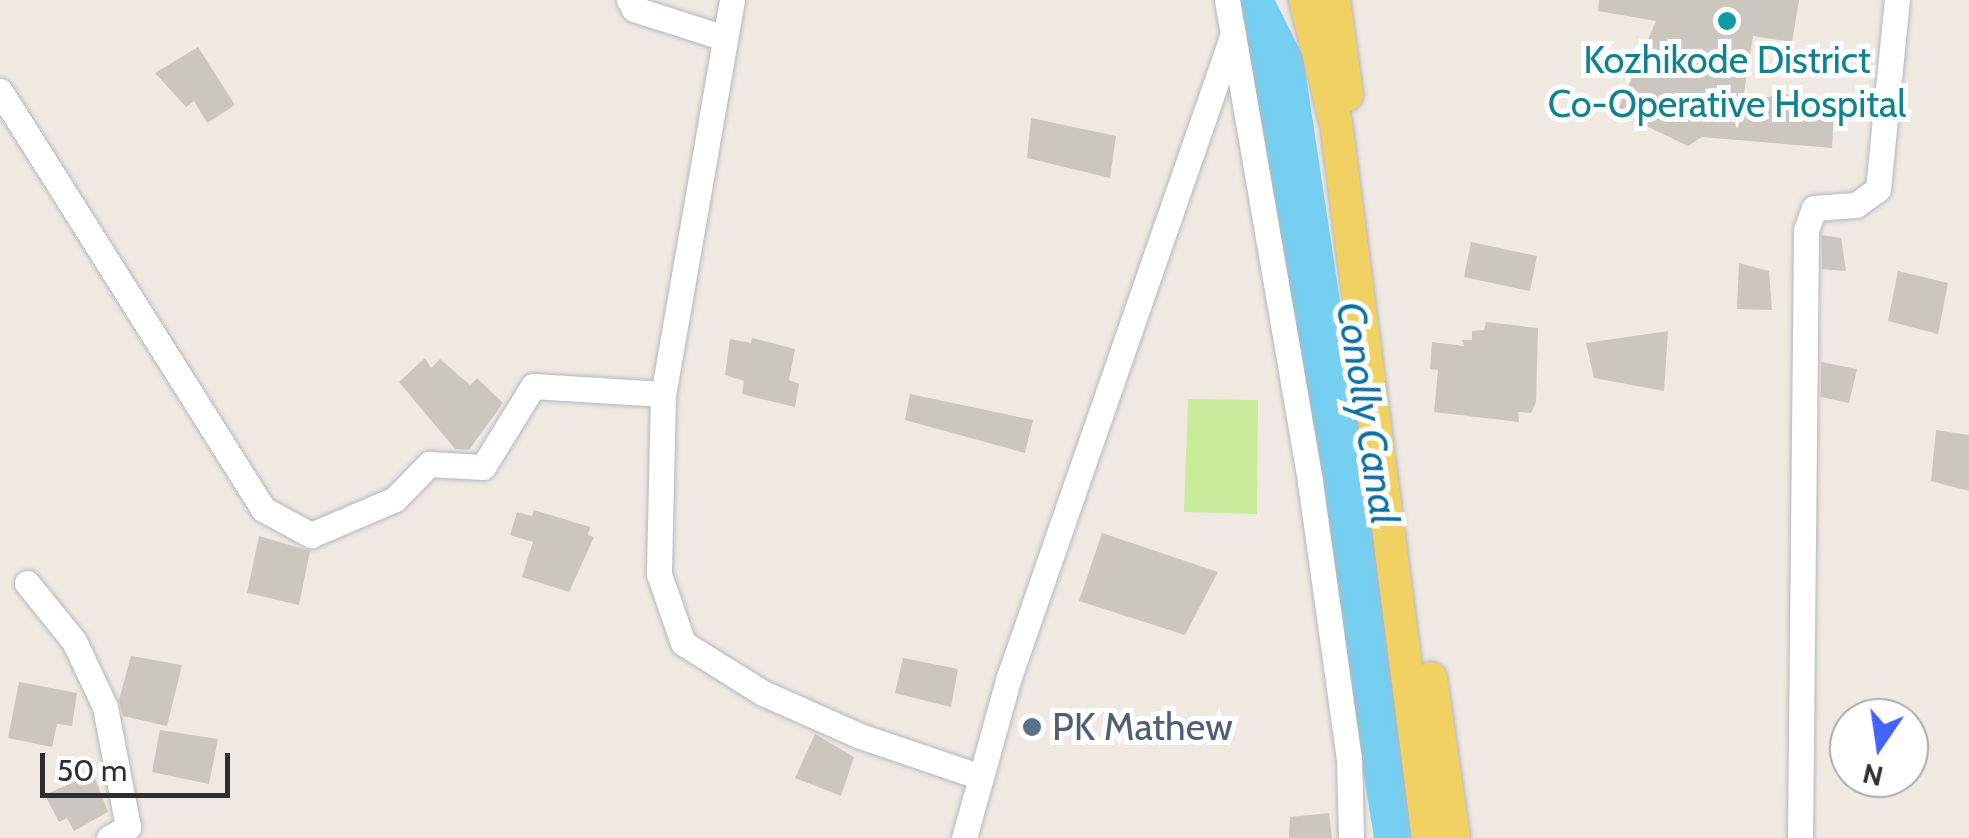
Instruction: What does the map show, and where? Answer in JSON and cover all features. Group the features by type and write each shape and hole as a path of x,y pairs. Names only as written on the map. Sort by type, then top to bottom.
{"main road":[{"path":"1304,0 1336,123 1428,838"},
{"path":"1334,0 1454,838"}],"street":[{"path":"628,0 634,9 725,38"},
{"path":"732,0 663,394 660,574 683,644 779,700 860,736 981,776"},
{"path":"1227,0 1312,500 1349,759 1351,838"},
{"path":"1800,838 1806,230 1814,208 1856,205 1878,189 1897,0"},
{"path":"964,838 1009,677 1233,34"},
{"path":"0,91 263,509 311,535 395,499 429,464 483,467 533,386 663,394"},
{"path":"28,582 74,640 105,708 128,828 108,838"}],"green space":[{"path":"1188,399 1258,400 1257,514 1184,512"}],"water":[{"path":"1239,0 1275,0 1303,56 1421,838 1374,838"}],"building":[{"path":"1599,0 1799,0 1792,42 1753,36 1742,105 1778,94 1813,98 1834,109 1832,148 1702,137 1688,146 1617,112 1656,21 1598,11"},
{"path":"198,47 235,105 207,123 194,101 186,107 155,73"},
{"path":"1031,118 1116,136 1110,178 1027,158"},
{"path":"1822,235 1841,238 1846,271 1822,269"},
{"path":"1471,242 1537,256 1530,291 1464,277"},
{"path":"1739,263 1769,271 1772,310 1737,309"},
{"path":"1898,271 1948,283 1938,334 1888,321"},
{"path":"1486,322 1538,328 1536,402 1531,413 1518,412 1519,422 1434,412 1438,370 1430,369 1432,342 1464,346 1462,340 1472,340 1472,331 1484,330"},
{"path":"1668,331 1664,391 1594,378 1586,343"},
{"path":"752,338 795,349 789,380 799,384 795,407 742,394 744,381 725,375 730,339 751,343"},
{"path":"425,358 431,368 440,359 470,385 477,378 503,403 469,450 455,449 399,382"},
{"path":"1821,362 1857,369 1849,403 1821,397"},
{"path":"910,394 1033,420 1025,453 905,420"},
{"path":"1936,430 1969,435 1969,491 1931,481"},
{"path":"534,510 590,527 588,535 594,537 569,592 522,577 533,542 510,535 517,512 532,516"},
{"path":"1102,533 1218,572 1185,635 1079,601"},
{"path":"259,536 310,551 299,605 247,593"},
{"path":"131,656 182,665 167,726 123,716 119,700"},
{"path":"903,658 958,669 951,707 895,693"},
{"path":"19,682 77,693 72,726 57,724 52,747 8,738"},
{"path":"160,730 218,739 209,784 152,772"},
{"path":"815,734 854,757 841,796 795,778"},
{"path":"93,773 108,812 74,831 67,818 59,822 45,795"},
{"path":"1329,813 1332,838 1289,838 1290,817"}],"place":[{"name":"Kozhikode District Co-Operative Hospital","path":"1727,21"},
{"name":"PK Mathew","path":"1032,727"}],"water label":[{"name":"Conolly Canal","path":"1368,413"}]}
